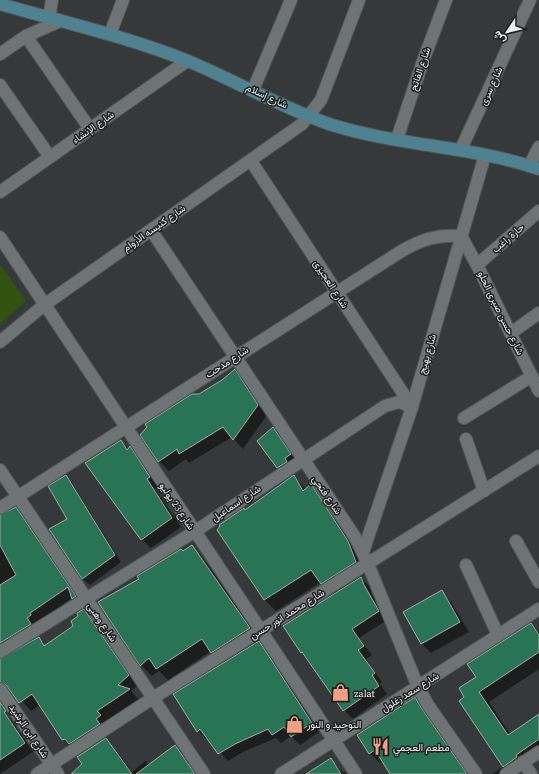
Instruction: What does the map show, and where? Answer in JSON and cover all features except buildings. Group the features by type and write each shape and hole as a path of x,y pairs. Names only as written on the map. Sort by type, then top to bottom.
{"street":[{"path":"0,54 26,36 55,19 52,0"},
{"path":"110,34 123,0"},
{"path":"253,90 291,0"},
{"name":"شارع كنيسه الأروام","path":"0,342 44,305 291,133 310,116 325,91 359,0"},
{"name":"شارع الفاتح","path":"397,139 423,61 446,0"},
{"name":"شارع سرى","path":"461,149 530,0"},
{"name":"شارع إسلام","path":"0,4 110,34 187,60 310,116 352,131 461,149 485,154 534,168"},
{"path":"26,36 90,129"},
{"name":"شارع الإنشاء","path":"0,192 187,60"},
{"path":"0,85 50,157"},
{"path":"534,168 539,147"},
{"name":"شارع بهيج","path":"362,552 412,407 485,154"},
{"name":"شارع العجيزى","path":"250,161 412,407"},
{"name":"حارة راغب","path":"477,264 539,211"},
{"name":"شارع فتحي","path":"150,230 346,523 368,564 418,687 428,705 476,774"},
{"name":"شارع مدحت","path":"0,508 337,292 423,239 448,235 461,236"},
{"name":"شارع حسن صبرى الحلو","path":"461,236 477,264 539,391"},
{"name":"شارع 23 يوليو","path":"0,237 125,428 356,774"},
{"path":"511,333 539,314"},
{"path":"464,418 532,376"},
{"name":"شارع اسماعيل","path":"0,652 194,532 385,406 399,402 412,407"},
{"path":"466,439 484,491"},
{"name":"شارع محمد انور حسن","path":"37,774 54,769 153,698 539,456"},
{"name":"شارع وهبى","path":"0,470 204,774"},
{"path":"516,541 539,582"},
{"path":"466,565 498,636"},
{"name":"شارع سعد زغلول","path":"282,774 539,609"},
{"name":"شارع ابن الرشيد","path":"0,689 54,769"},
{"path":"506,774 539,752"},
{"path":"523,762 531,774"}],"green space":[{"path":"0,264 26,301 0,324"}],"place":[{"name":"zalat","path":"341,693"},
{"name":"التوحيد و النور","path":"294,724"},
{"name":"مطعم العجمي","path":"380,747"}]}
